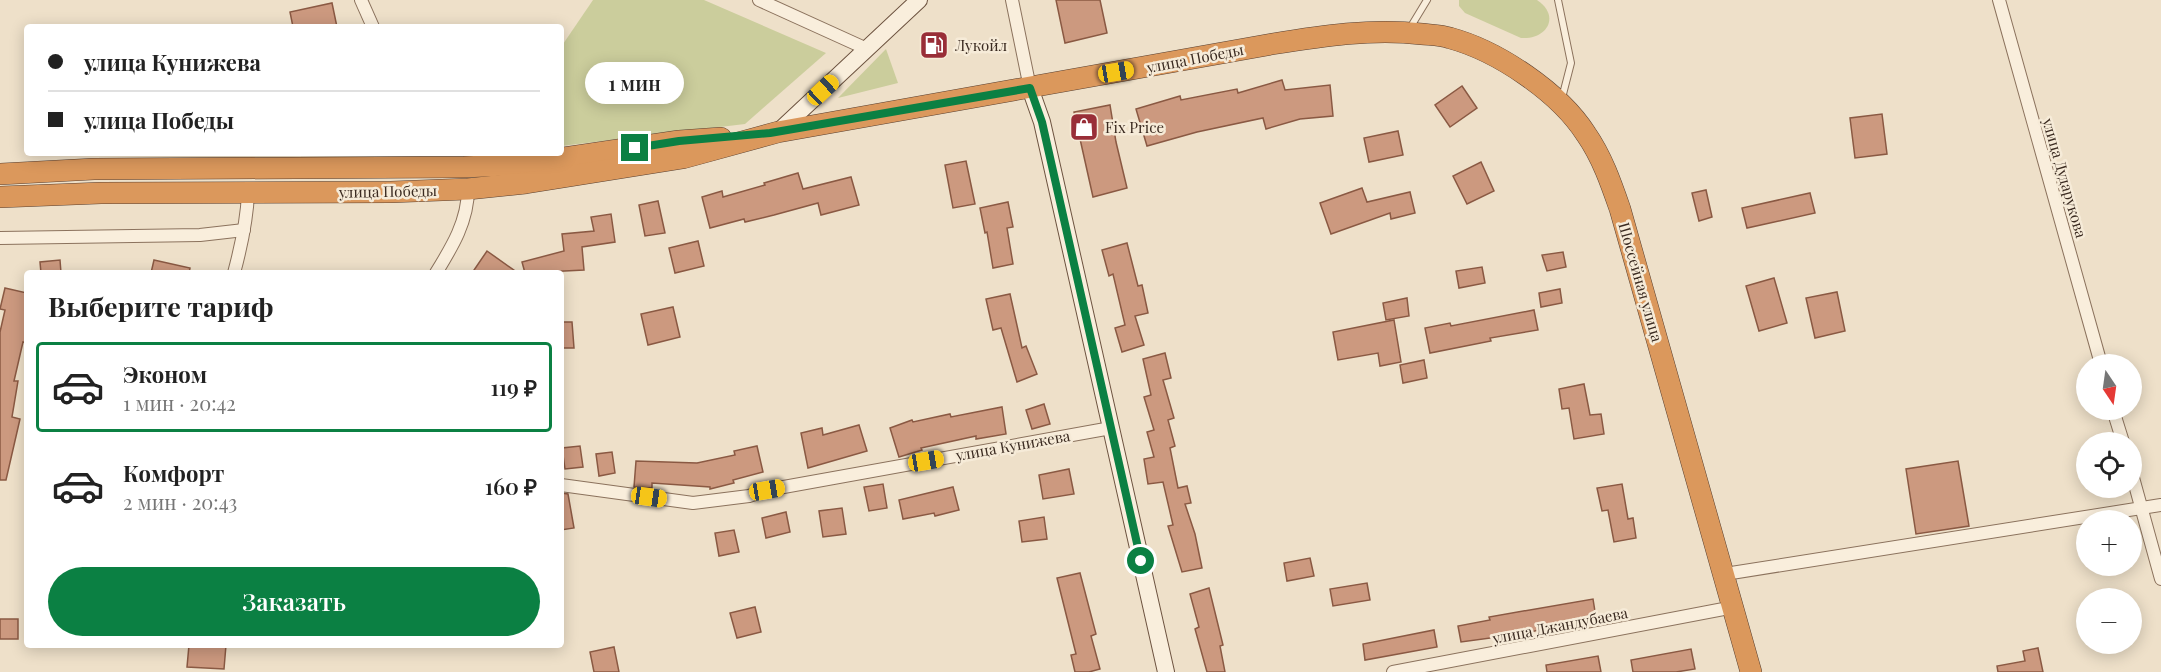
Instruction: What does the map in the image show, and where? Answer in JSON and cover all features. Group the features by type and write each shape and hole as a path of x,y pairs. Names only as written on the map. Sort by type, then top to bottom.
{"highway":[{"name":"улица Победы","path":"0,174 403,160 523,164 679,141 774,133 1272,44 1322,36 1373,32"},
{"name":"Шоссейная улица","path":"1373,32 1408,32 1449,37 1487,52 1530,78 1560,104 1586,132 1606,169 1620,209 1752,672"},
{"name":"улица Победы","path":"0,197 101,193 468,189 526,183 683,158 774,133"}],"street":[{"path":"361,0 372,24"},
{"path":"759,0 867,49"},
{"path":"774,133 919,0"},
{"path":"1012,0 1030,88 1042,122 1166,672"},
{"name":"улица Дударукова","path":"1999,0 2098,354"},
{"path":"438,270 465,219 468,189"},
{"path":"235,270 244,230 248,193"},
{"path":"0,238 200,235 244,230"},
{"name":"улица Кунижева","path":"564,485 693,503 749,496 767,490 1111,428"},
{"path":"2138,498 2161,579"},
{"path":"1725,574 2161,506"},
{"name":"улица Джандубаева","path":"1393,672 1734,607"}],"lane":[{"path":"1408,32 1426,0"},
{"path":"1558,0 1571,63 1560,104"}],"green space":[{"path":"593,0 704,0 826,53 745,124 564,146 564,43"},
{"path":"1459,0 1537,0 1548,13 1548,26 1538,35 1521,38 1465,13 1459,6"},
{"path":"886,49 898,83 838,98"}],"building":[{"path":"1056,0 1100,0 1107,33 1065,43"},
{"path":"332,3 336,24 292,24 290,12"},
{"path":"1282,80 1285,90 1330,85 1333,116 1300,119 1266,129 1263,118 1197,132 1147,146 1136,109 1180,96 1181,100 1237,89 1238,93"},
{"path":"1462,86 1477,108 1450,127 1435,105"},
{"path":"1110,105 1127,188 1093,197 1074,112"},
{"path":"1882,114 1887,154 1855,158 1850,118"},
{"path":"1398,131 1403,155 1369,162 1364,138"},
{"path":"966,161 975,204 953,208 945,165"},
{"path":"1481,162 1494,191 1467,204 1453,176"},
{"path":"798,173 803,189 851,177 859,205 821,215 818,203 745,222 744,219 710,228 702,197 722,191 723,197"},
{"path":"1362,188 1367,202 1410,192 1415,213 1391,219 1390,213 1331,234 1320,203"},
{"path":"1706,190 1712,217 1699,221 1692,193"},
{"path":"1810,193 1815,213 1747,228 1742,208"},
{"path":"658,201 665,233 645,236 639,205"},
{"path":"1008,202 1013,227 1007,228 1013,264 993,268 980,208"},
{"path":"611,214 615,242 582,247 584,270 524,270 522,262 564,251 562,234 594,231 591,217"},
{"path":"698,241 704,266 675,273 669,248"},
{"path":"1127,243 1138,286 1142,285 1148,313 1135,316 1144,345 1122,352 1115,328 1125,325 1113,274 1109,276 1102,250"},
{"path":"487,251 514,270 474,270"},
{"path":"1563,252 1566,267 1547,271 1542,255"},
{"path":"60,260 61,270 41,270 40,262"},
{"path":"154,260 190,268 190,270 152,270"},
{"path":"1482,267 1485,283 1459,288 1456,271"},
{"path":"1774,278 1787,323 1759,331 1746,286"},
{"path":"5,288 24,292 24,342 14,381 18,381 12,417 20,419 6,480 0,480 0,332 5,310 0,309"},
{"path":"1560,289 1562,303 1541,307 1539,293"},
{"path":"1837,292 1845,331 1815,338 1806,298"},
{"path":"1010,294 1022,348 1026,346 1037,374 1017,382 1001,328 993,330 986,299"},
{"path":"1407,298 1409,316 1386,320 1383,303"},
{"path":"673,307 680,337 648,345 641,314"},
{"path":"1534,310 1538,330 1490,338 1491,341 1430,353 1425,328 1450,323 1451,326"},
{"path":"1394,320 1401,362 1380,366 1378,353 1338,360 1333,332"},
{"path":"564,322 572,322 574,348 564,348"},
{"path":"1165,353 1171,378 1163,380 1174,418 1168,420 1175,446 1170,448 1178,488 1187,486 1191,503 1185,504 1195,534 1202,568 1182,572 1168,526 1173,525 1163,482 1148,484 1144,459 1154,457 1147,432 1154,430 1144,397 1151,395 1143,359"},
{"path":"1424,360 1427,378 1403,383 1400,365"},
{"path":"1584,384 1590,415 1601,414 1604,434 1574,439 1569,408 1562,409 1559,389"},
{"path":"1044,404 1050,424 1032,429 1026,410"},
{"path":"1002,407 1006,434 976,439 976,436 921,448 922,450 899,457 890,428 912,420 913,422 950,414 951,417"},
{"path":"859,425 867,451 808,468 801,433 822,428 823,435"},
{"path":"580,446 583,467 565,469 564,448"},
{"path":"757,446 763,472 733,480 734,483 710,489 710,487 652,483 652,488 634,487 636,461 697,463 735,455 734,451"},
{"path":"612,452 615,473 599,476 596,454"},
{"path":"1958,461 1969,526 1916,534 1906,469"},
{"path":"1069,469 1074,494 1043,499 1039,475"},
{"path":"883,484 887,508 869,511 864,487"},
{"path":"1622,484 1628,519 1633,518 1636,538 1614,542 1608,510 1602,511 1597,488"},
{"path":"953,487 959,510 935,516 934,513 903,519 899,500"},
{"path":"564,493 568,494 574,528 564,530"},
{"path":"842,508 846,534 823,537 819,511"},
{"path":"786,512 790,532 766,538 762,518"},
{"path":"1044,517 1047,539 1022,542 1019,521"},
{"path":"734,530 739,552 719,556 715,533"},
{"path":"1310,558 1314,576 1287,581 1284,563"},
{"path":"1080,573 1096,634 1091,636 1100,669 1089,672 1075,672 1071,655 1076,654 1057,578"},
{"path":"1367,583 1370,600 1333,606 1330,589"},
{"path":"1209,588 1223,645 1220,646 1225,672 1207,672 1195,629 1199,627 1190,594"},
{"path":"1593,599 1596,618 1520,634 1461,642 1458,626 1490,620 1489,617"},
{"path":"755,607 761,632 737,638 730,613"},
{"path":"0,619 18,619 18,639 0,639"},
{"path":"1434,630 1437,647 1365,660 1363,644"},
{"path":"614,647 619,672 594,672 590,652"},
{"path":"189,648 226,648 224,669 187,667"},
{"path":"2038,648 2043,672 1998,672 1997,666 2025,661 2023,651"},
{"path":"1691,649 1695,669 1676,672 1633,672 1631,660"},
{"path":"1598,656 1601,672 1547,672 1546,665"}],"place":[{"name":"Лукойл","path":"934,45"},
{"name":"Fix Price","path":"1084,127"}],"route":[{"path":"635,148 679,141 770,133 1030,88 1042,122 1141,561"}]}
